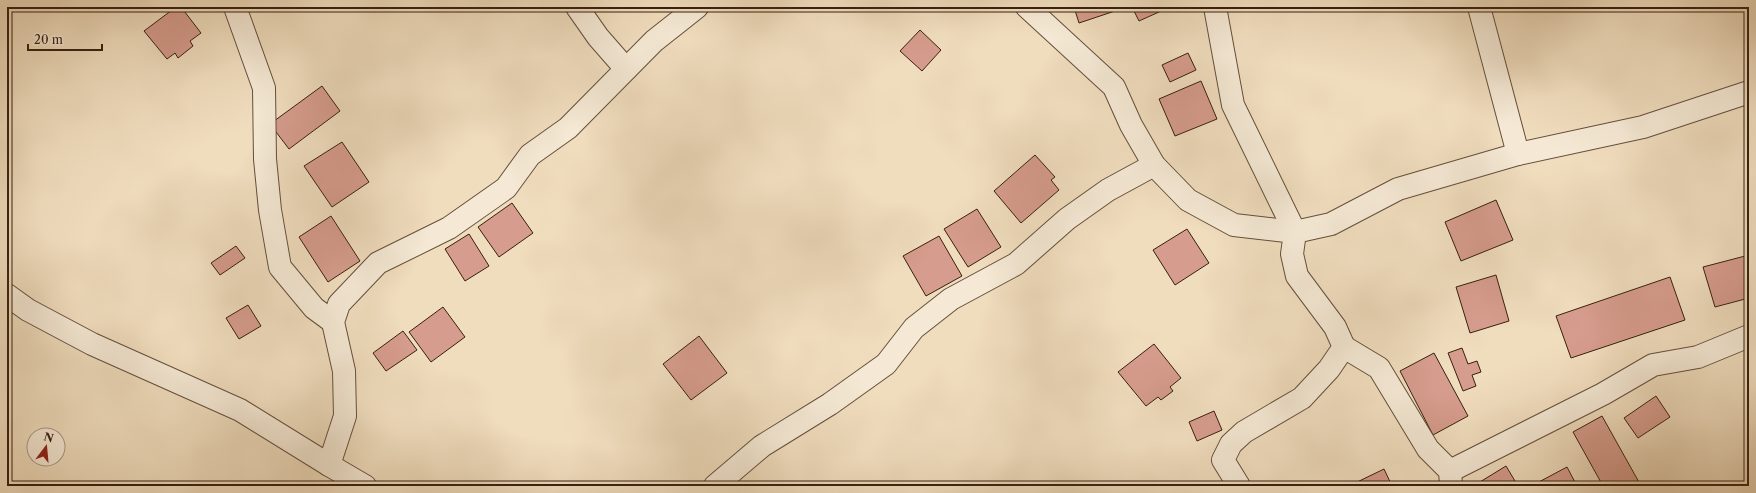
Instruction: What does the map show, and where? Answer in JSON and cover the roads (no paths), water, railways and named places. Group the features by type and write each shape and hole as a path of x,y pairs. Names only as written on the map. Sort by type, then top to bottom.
{"street":[{"path":"235,7 264,88 265,159 269,203 280,267 314,308 333,322"},
{"path":"576,7 598,37 626,69"},
{"path":"329,465 345,416 344,371 333,322 339,304 378,263 449,228 506,188 530,155 568,128 654,41 697,7"},
{"path":"1027,7 1114,87 1131,125 1154,164 1188,200 1234,225 1295,232 1331,224 1398,189 1518,154 1643,127 1749,92"},
{"path":"1215,7 1233,104 1295,232 1292,254 1298,276 1335,327 1344,347 1379,368 1428,449 1451,479 1653,365 1698,357 1749,336"},
{"path":"1479,7 1518,154"},
{"path":"715,486 762,446 830,404 886,364 914,328 951,298 1016,264 1067,219 1108,190 1154,164"},
{"path":"7,295 28,310 92,344 240,410 365,486"},
{"path":"1239,486 1224,460 1231,444 1244,432 1302,398 1329,369 1344,347"}]}
